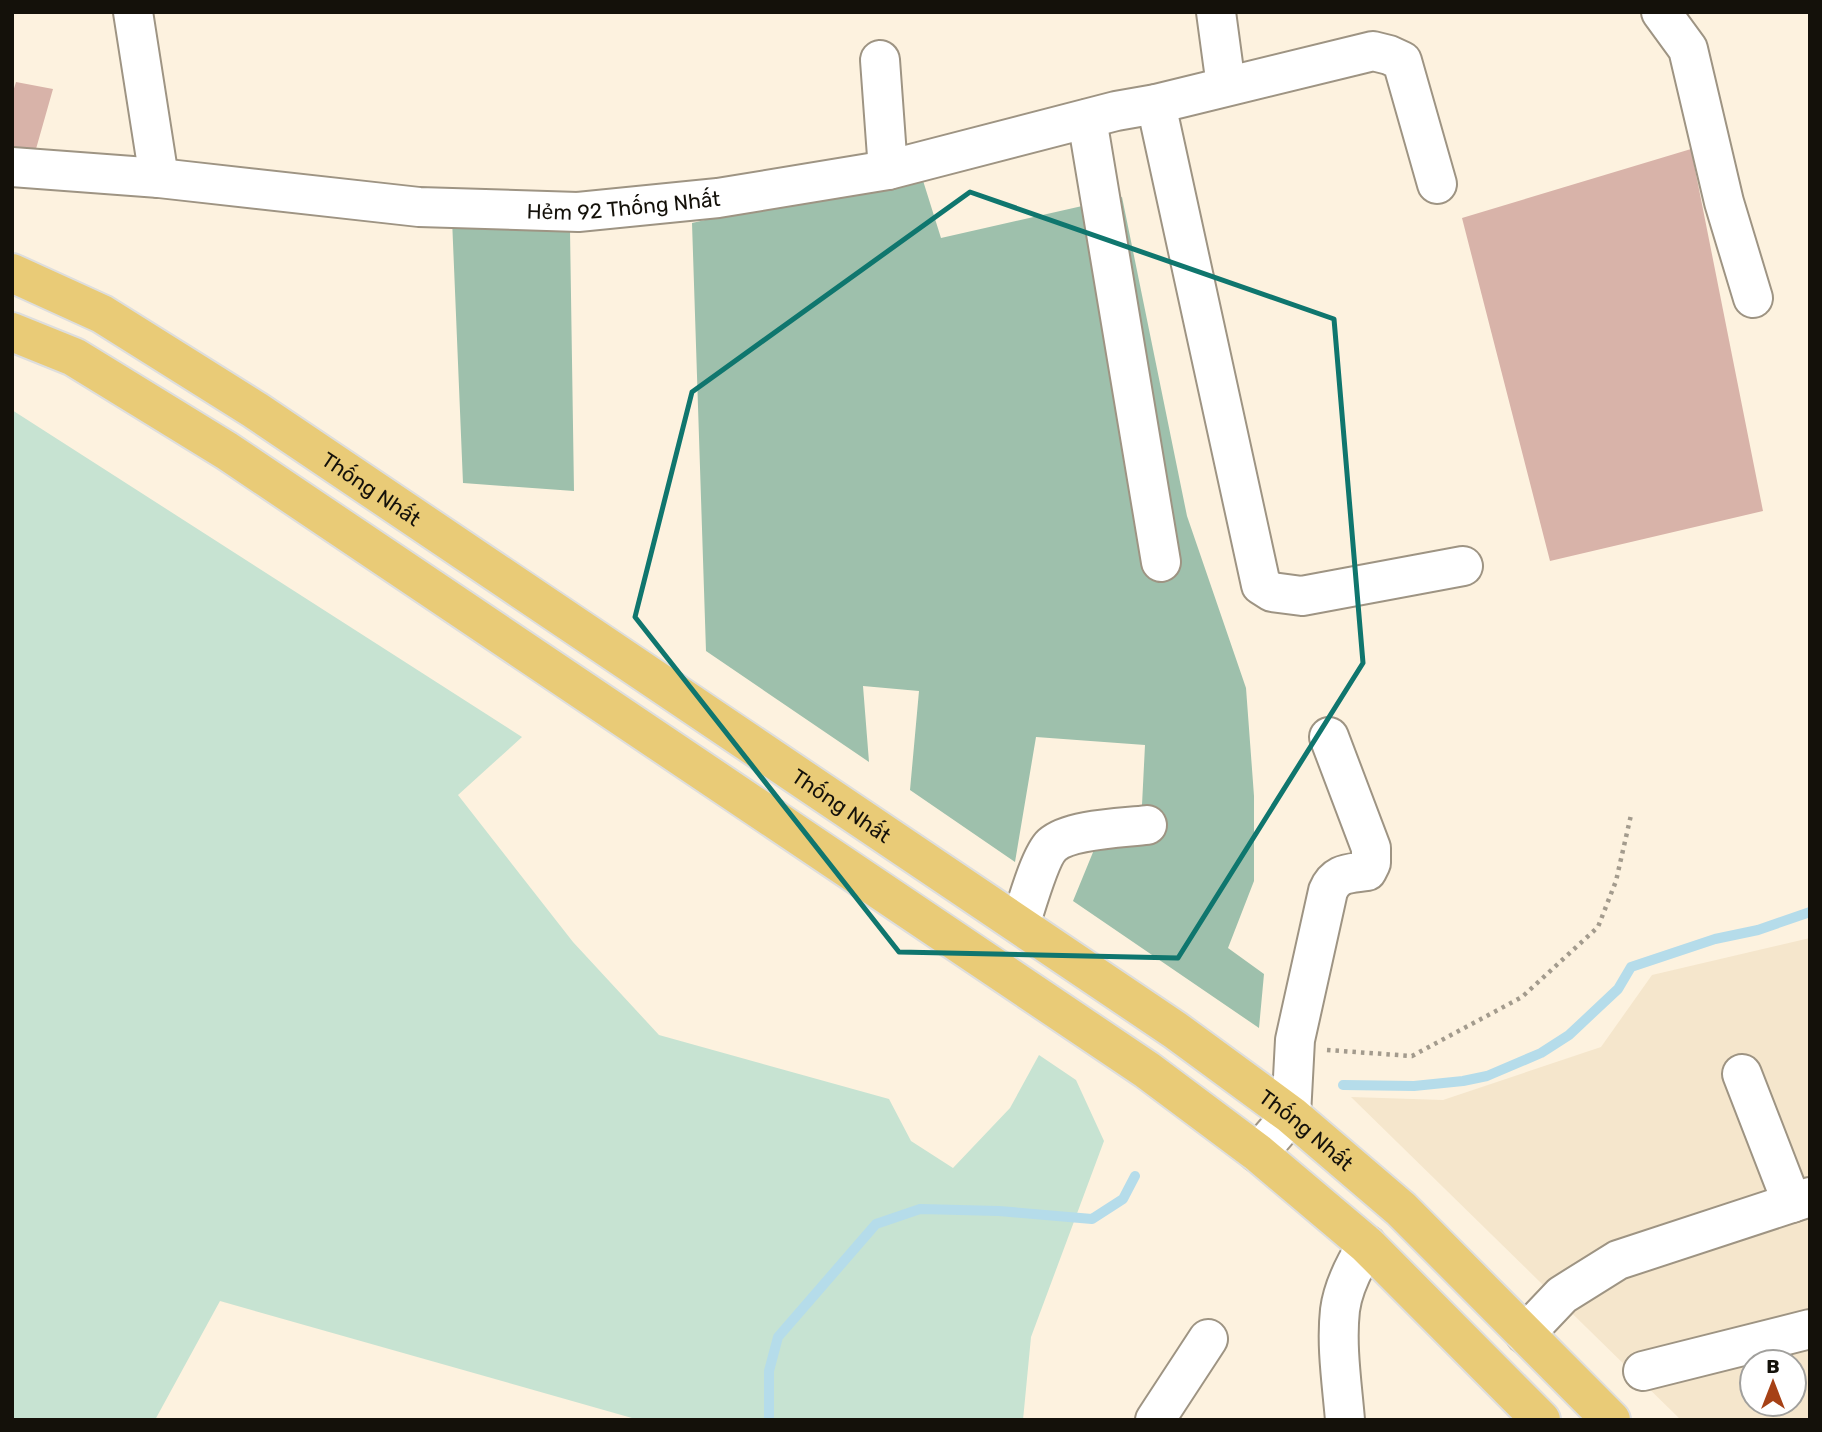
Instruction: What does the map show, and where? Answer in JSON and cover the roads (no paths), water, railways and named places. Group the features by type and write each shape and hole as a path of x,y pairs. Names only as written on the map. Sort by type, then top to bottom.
{"main road":[{"name":"Thống Nhất","path":"12,273 102,314 255,410 1175,1030 1290,1115 1401,1209 1611,1420"},
{"path":"12,332 74,358 227,451 1147,1070 1258,1153 1367,1245 1541,1420"},
{"path":"1367,1245 1401,1209"}],"street":[{"path":"133,12 159,177"},
{"path":"1216,12 1226,86"},
{"path":"1661,12 1688,49 1724,202 1753,298"},
{"name":"Hẻm 92 Thống Nhất","path":"12,167 159,177 419,207 578,212 718,198 888,170 1116,111 1156,104 1373,51 1402,61 1437,184"},
{"path":"880,60 888,170"},
{"path":"1156,104 1261,585 1272,592 1302,596 1463,566"},
{"path":"1087,119 1161,562"},
{"path":"1258,1153 1290,1115 1295,1048 1328,891 1332,881 1340,875 1367,871 1371,863 1371,848 1329,737"},
{"path":"1020,925 1042,861 1051,846 1068,835 1147,825"},
{"path":"1525,1334 1562,1295 1618,1260 1801,1200 1742,1074"},
{"path":"1345,1420 1339,1345 1340,1308 1354,1267 1367,1245"},
{"path":"1643,1371 1810,1329"},
{"path":"1156,1420 1208,1339"}],"waterway":[{"path":"1343,1085 1414,1086 1487,1076 1541,1053 1569,1035 1618,989 1631,967 1810,912"},
{"path":"769,1420 769,1371 778,1337 876,1224 920,1209 999,1211 1092,1219 1123,1199 1135,1176"}]}
